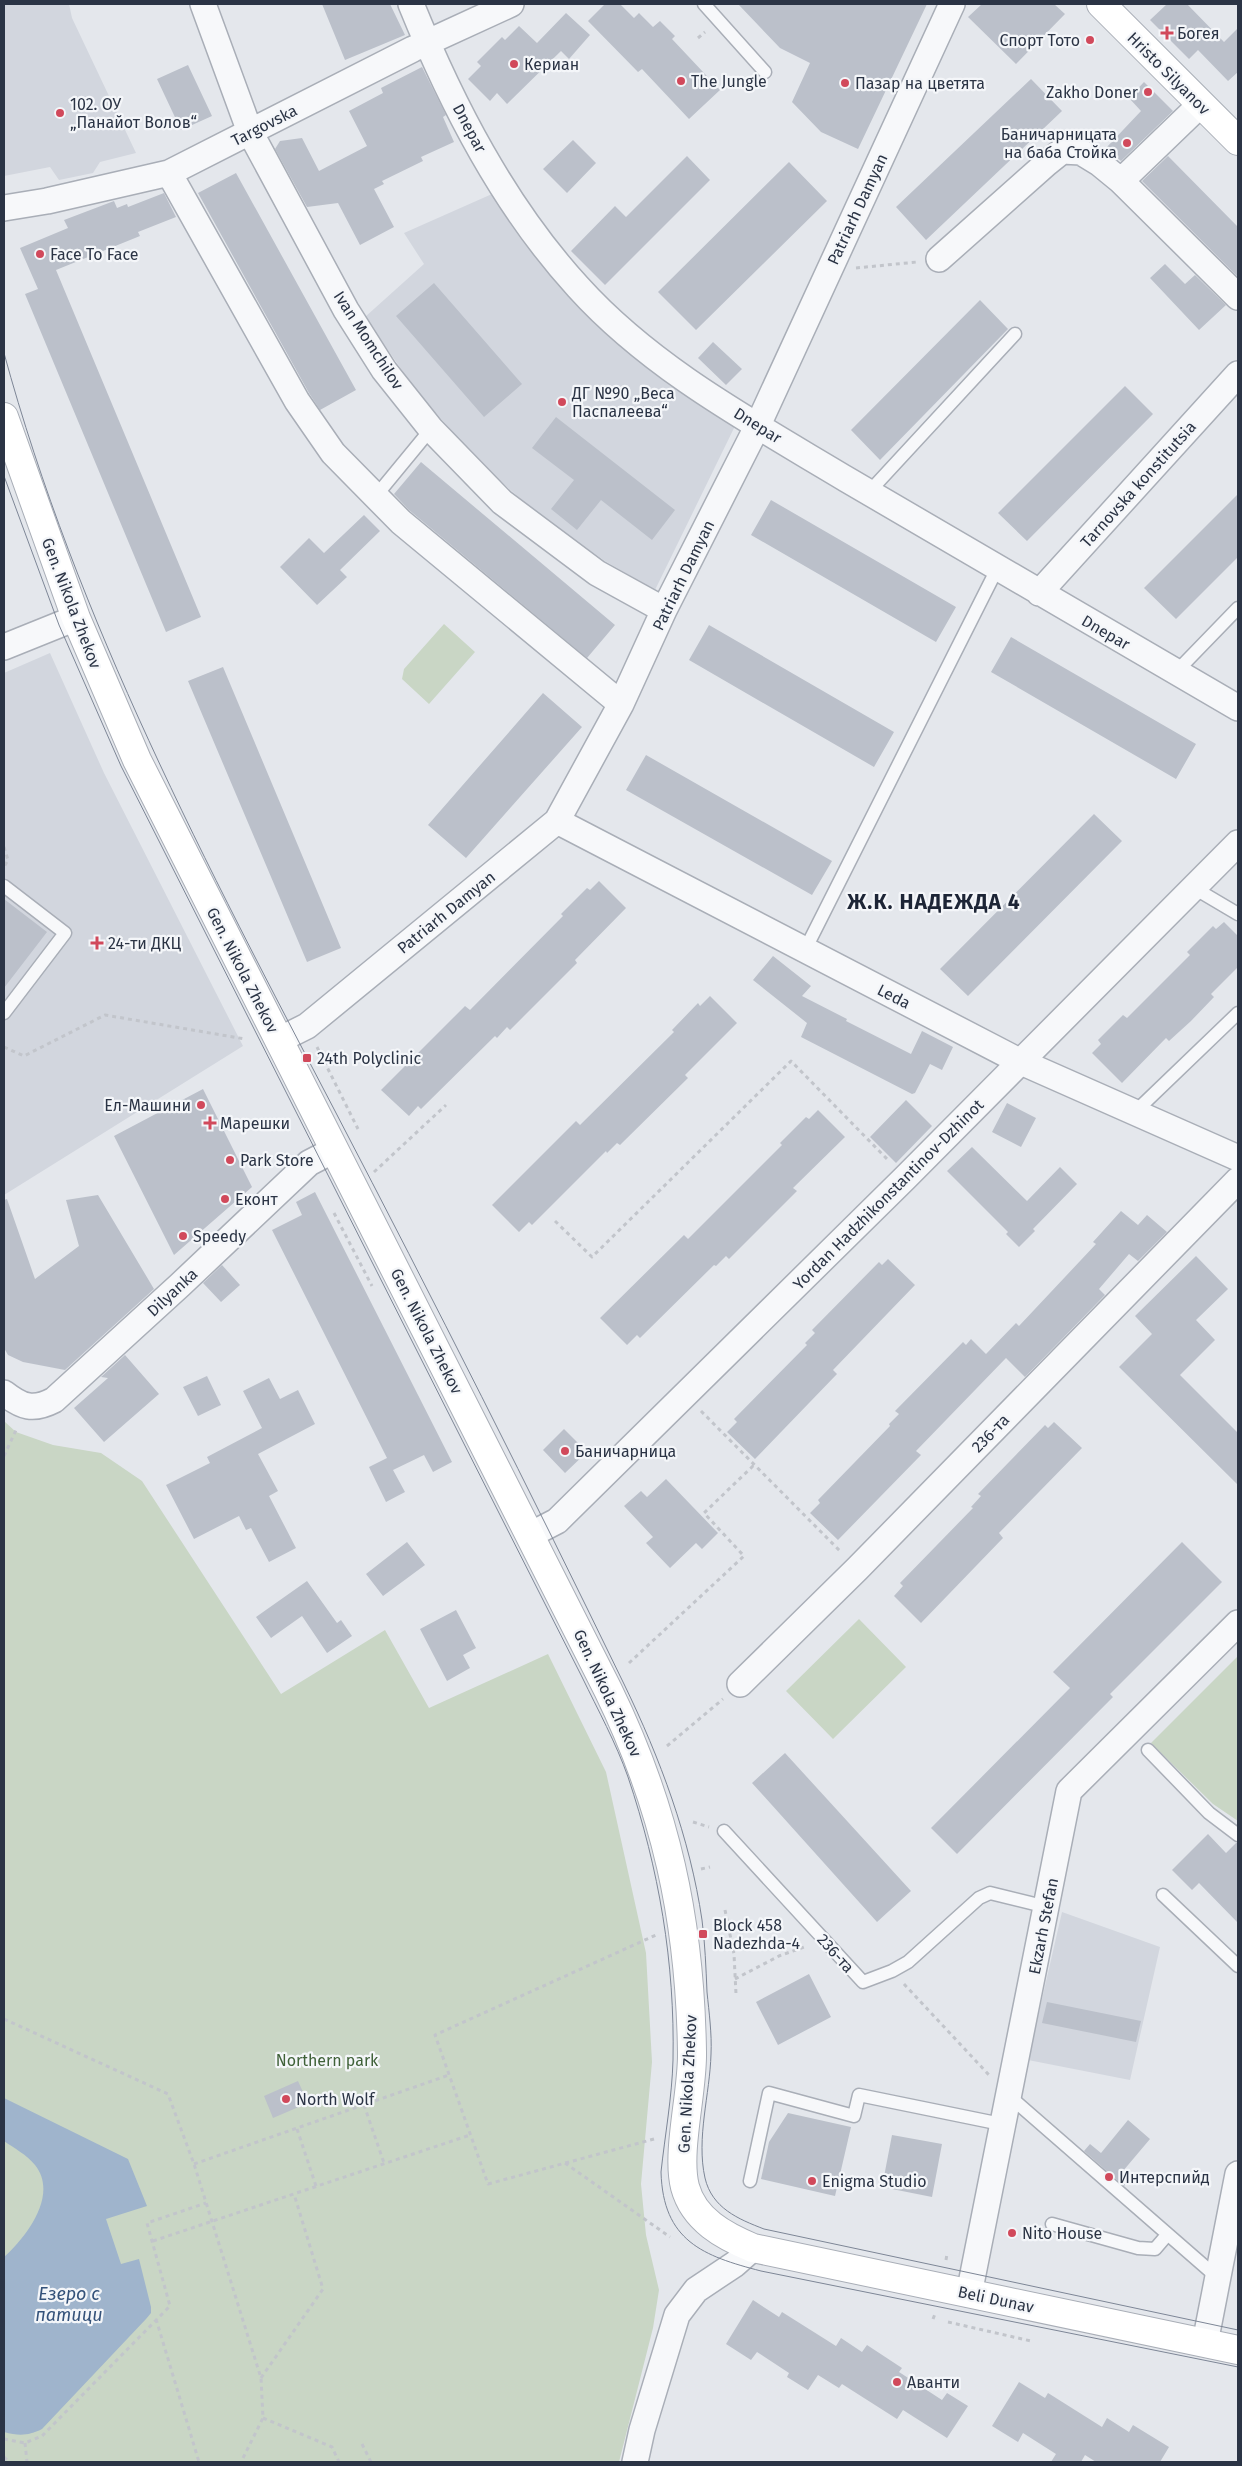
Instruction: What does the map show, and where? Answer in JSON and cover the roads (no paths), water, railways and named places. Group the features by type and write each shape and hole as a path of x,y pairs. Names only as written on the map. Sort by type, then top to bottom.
{"street":[{"name":"Ivan Momchilov","path":"203,4 250,132 346,310 384,370 431,429 502,502 546,537 597,573 664,610"},
{"name":"Dnepar","path":"411,4 457,105 511,201 578,287 609,318 700,389 758,425 997,569 1238,708"},
{"name":"Targovska","path":"4,208 47,202 169,173 427,42 511,4"},
{"name":"Patriarh Damyan","path":"279,1040 306,1026 557,821 621,704 664,610 758,425 952,4"},
{"name":"Hristo Silyanov","path":"1101,4 1238,141"},
{"path":"1121,181 1201,104"},
{"path":"940,259 1062,151 1081,152 1121,181 1238,297"},
{"path":"169,173 297,401 333,453 401,522 621,704"},
{"name":"Tarnovska konstitutsia","path":"1038,593 1238,374"},
{"name":"Gen. Nikola Zhekov","path":"4,417 76,618 138,760 626,1727 659,1813 674,1876 684,1933 691,2003 692,2055 683,2163 685,2188 704,2220 730,2239 753,2248"},
{"path":"4,646 76,618"},
{"name":"Leda","path":"557,821 1022,1062 1238,1158"},
{"name":"Yordan Hadzhikonstantinov-Dzhinot","path":"530,1535 557,1522 1022,1062 1238,843"},
{"name":"Dilyanka","path":"4,1393 25,1406 41,1407 54,1400 180,1285 309,1163 334,1150"},
{"name":"236-та","path":"740,1684 857,1569 1238,1180"},
{"name":"Ekzarh Stefan","path":"969,2294 1001,2124 1047,1907 1069,1791 1238,1623"},
{"path":"1205,2343 1238,2176"},
{"path":"635,2462 642,2430 677,2315 696,2290 735,2264 753,2248"},
{"name":"Beli Dunav","path":"753,2248 1238,2350"}],"lane":[{"path":"704,4 766,72"},
{"path":"869,492 1015,334"},
{"path":"375,497 431,429"},
{"path":"805,950 997,569"},
{"path":"1176,672 1238,608"},
{"path":"4,886 65,933 4,1013"},
{"path":"1194,888 1238,914"},
{"path":"1135,1112 1238,1012"},
{"path":"1148,1750 1209,1813 1238,1834"},
{"name":"236-та","path":"724,1830 863,1982 892,1971 908,1962 980,1898 990,1893 1047,1907"},
{"path":"1163,1895 1238,1966"},
{"path":"750,2181 769,2093 854,2116 859,2095 1001,2124"},
{"path":"1008,2096 1167,2236 1218,2278"},
{"path":"1052,2224 1138,2248 1155,2249 1167,2236"}],"water":[{"name":"Езеро с патици","path":"4,2098 128,2159 147,2206 106,2219 121,2264 139,2259 151,2313 42,2429 23,2435 4,2432 4,2257 22,2238 37,2215 42,2202 43,2189 41,2177 32,2161 4,2141"}],"tram line":[{"path":"4,353 34,452 69,550 107,646 149,741 240,927 518,1468 650,1741 682,1829 697,1889 702,1920 711,2046 702,2147 705,2178 708,2188 720,2205 727,2211 764,2229 1238,2330"},
{"path":"4,476 59,625 121,766 582,1677 628,1777 648,1846 663,1917 668,1952 673,2024 673,2060 661,2172 663,2195 669,2214 678,2230 690,2242 704,2251 721,2259 761,2271 1238,2367"}],"place":[{"name":"Богея","path":"1167,33"},
{"name":"Спорт Тото","path":"1090,40"},
{"name":"Кериан","path":"514,64"},
{"name":"The Jungle","path":"681,81"},
{"name":"Пазар на цветята","path":"845,83"},
{"name":"Zakho Doner","path":"1148,92"},
{"name":"102. ОУ „Панайот Волов“","path":"60,113"},
{"name":"Баничарницата на баба Стойка","path":"1127,143"},
{"name":"Face To Face","path":"40,254"},
{"name":"ДГ №90 „Веса Паспалеева“","path":"562,402"},
{"name":"24-ти ДКЦ","path":"97,943"},
{"name":"24th Polyclinic","path":"307,1058"},
{"name":"Ел-Машини","path":"201,1105"},
{"name":"Марешки","path":"210,1123"},
{"name":"Park Store","path":"230,1160"},
{"name":"Еконт","path":"225,1199"},
{"name":"Speedy","path":"183,1236"},
{"name":"Баничарница","path":"565,1451"},
{"name":"Block 458 Nadezhda-4","path":"703,1934"},
{"name":"North Wolf","path":"286,2099"},
{"name":"Интерспийд","path":"1109,2177"},
{"name":"Enigma Studio","path":"812,2181"},
{"name":"Nito House","path":"1012,2233"},
{"name":"Аванти","path":"897,2382"}],"district":[{"name":"Ж.К. НАДЕЖДА 4","path":"934,902"}],"park label":[{"name":"Northern park","path":"327,2060"}]}
